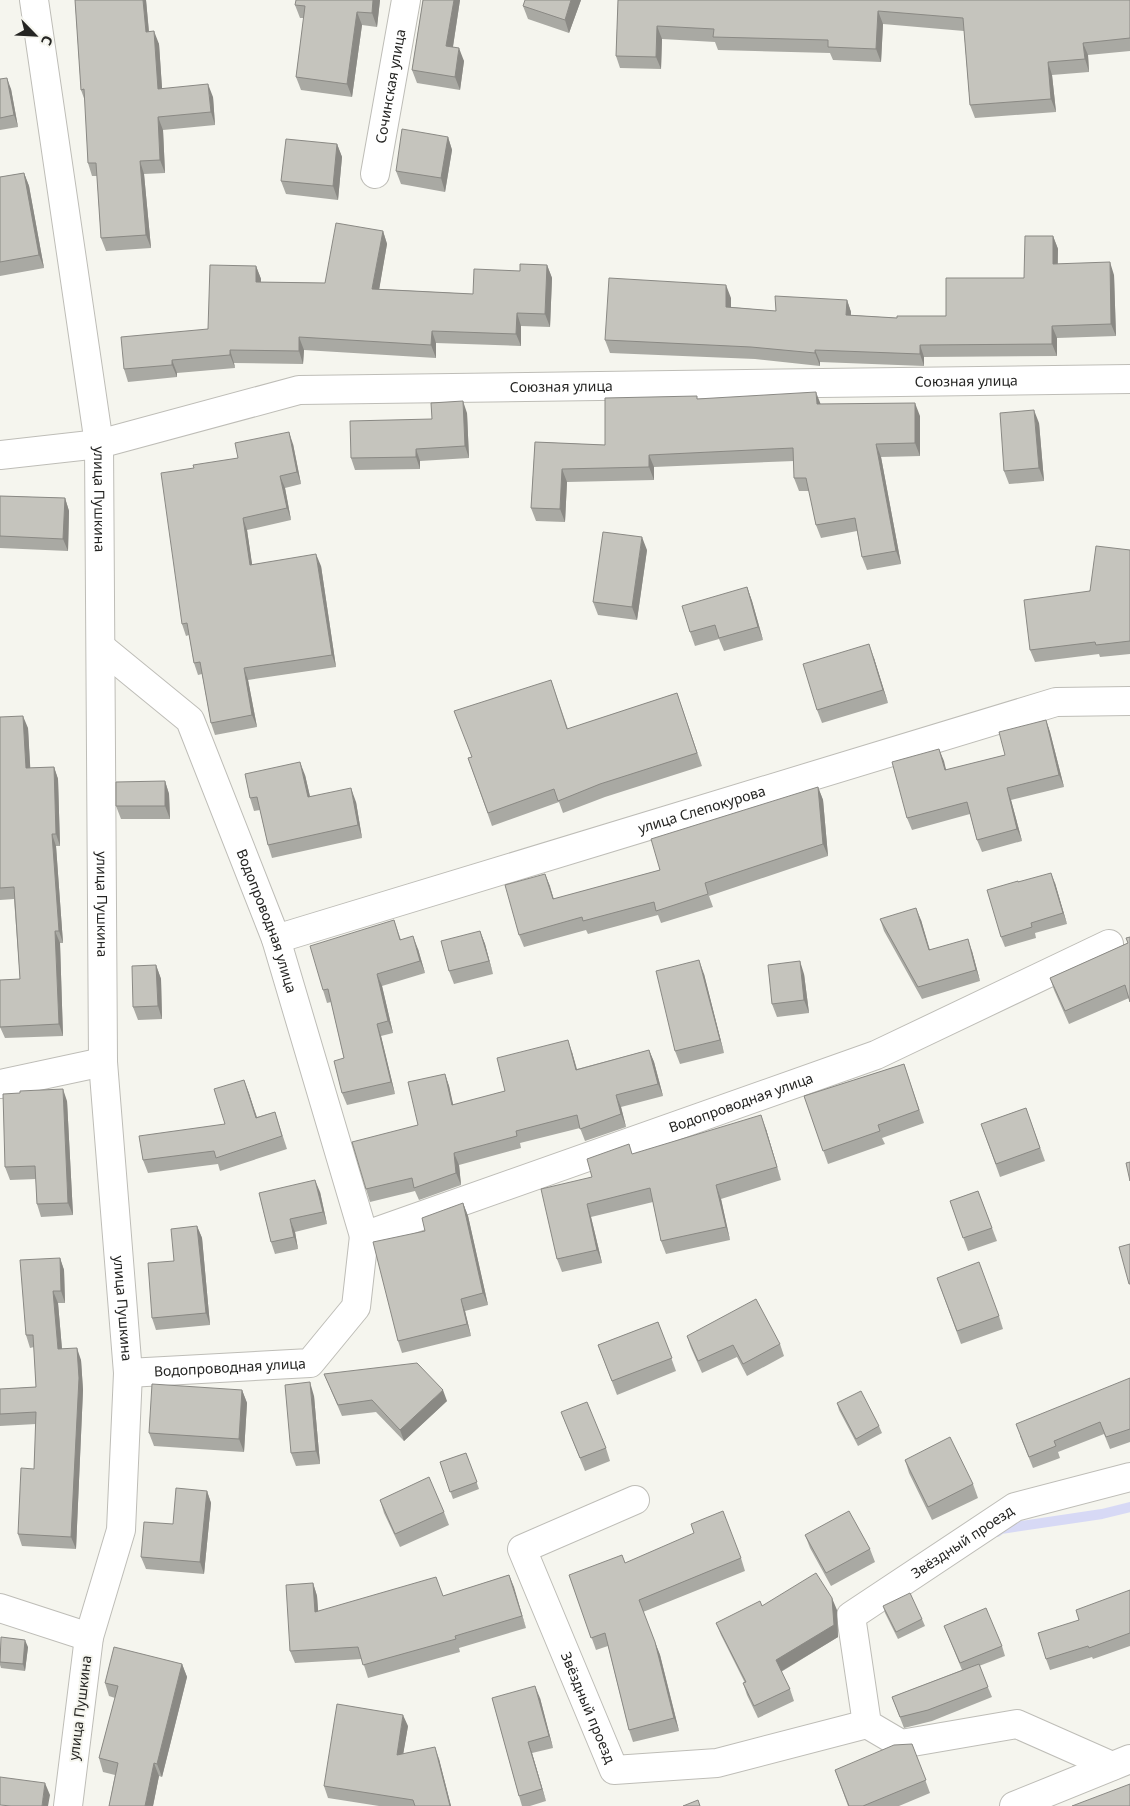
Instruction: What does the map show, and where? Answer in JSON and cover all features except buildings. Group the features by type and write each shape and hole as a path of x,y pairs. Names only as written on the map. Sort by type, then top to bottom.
{"street":[{"name":"улица Пушкина","path":"34,0 99,444 102,648 103,1062 128,1373 121,1530 89,1637 68,1806"},
{"name":"Сочинская улица","path":"376,174 406,0"},
{"name":"Союзная улица","path":"0,455 99,444 299,390 1130,379"},
{"name":"Водопроводная улица","path":"102,648 190,720 276,939 364,1236 356,1307 310,1363 128,1373"},
{"name":"улица Слепокурова","path":"276,939 1056,702 1130,701"},
{"name":"Водопроводная улица","path":"364,1236 876,1054 1109,944"},
{"path":"0,1084 103,1062"},
{"name":"Звёздный проезд","path":"635,1500 522,1549 614,1770 717,1763 867,1724 851,1616 1015,1507 1130,1476"},
{"path":"0,1608 89,1637"},
{"path":"867,1724 901,1744 1017,1724 1121,1762"},
{"path":"1014,1806 1121,1762"}],"waterway":[{"path":"997,1532 1001,1529 1102,1514 1130,1507"}]}
